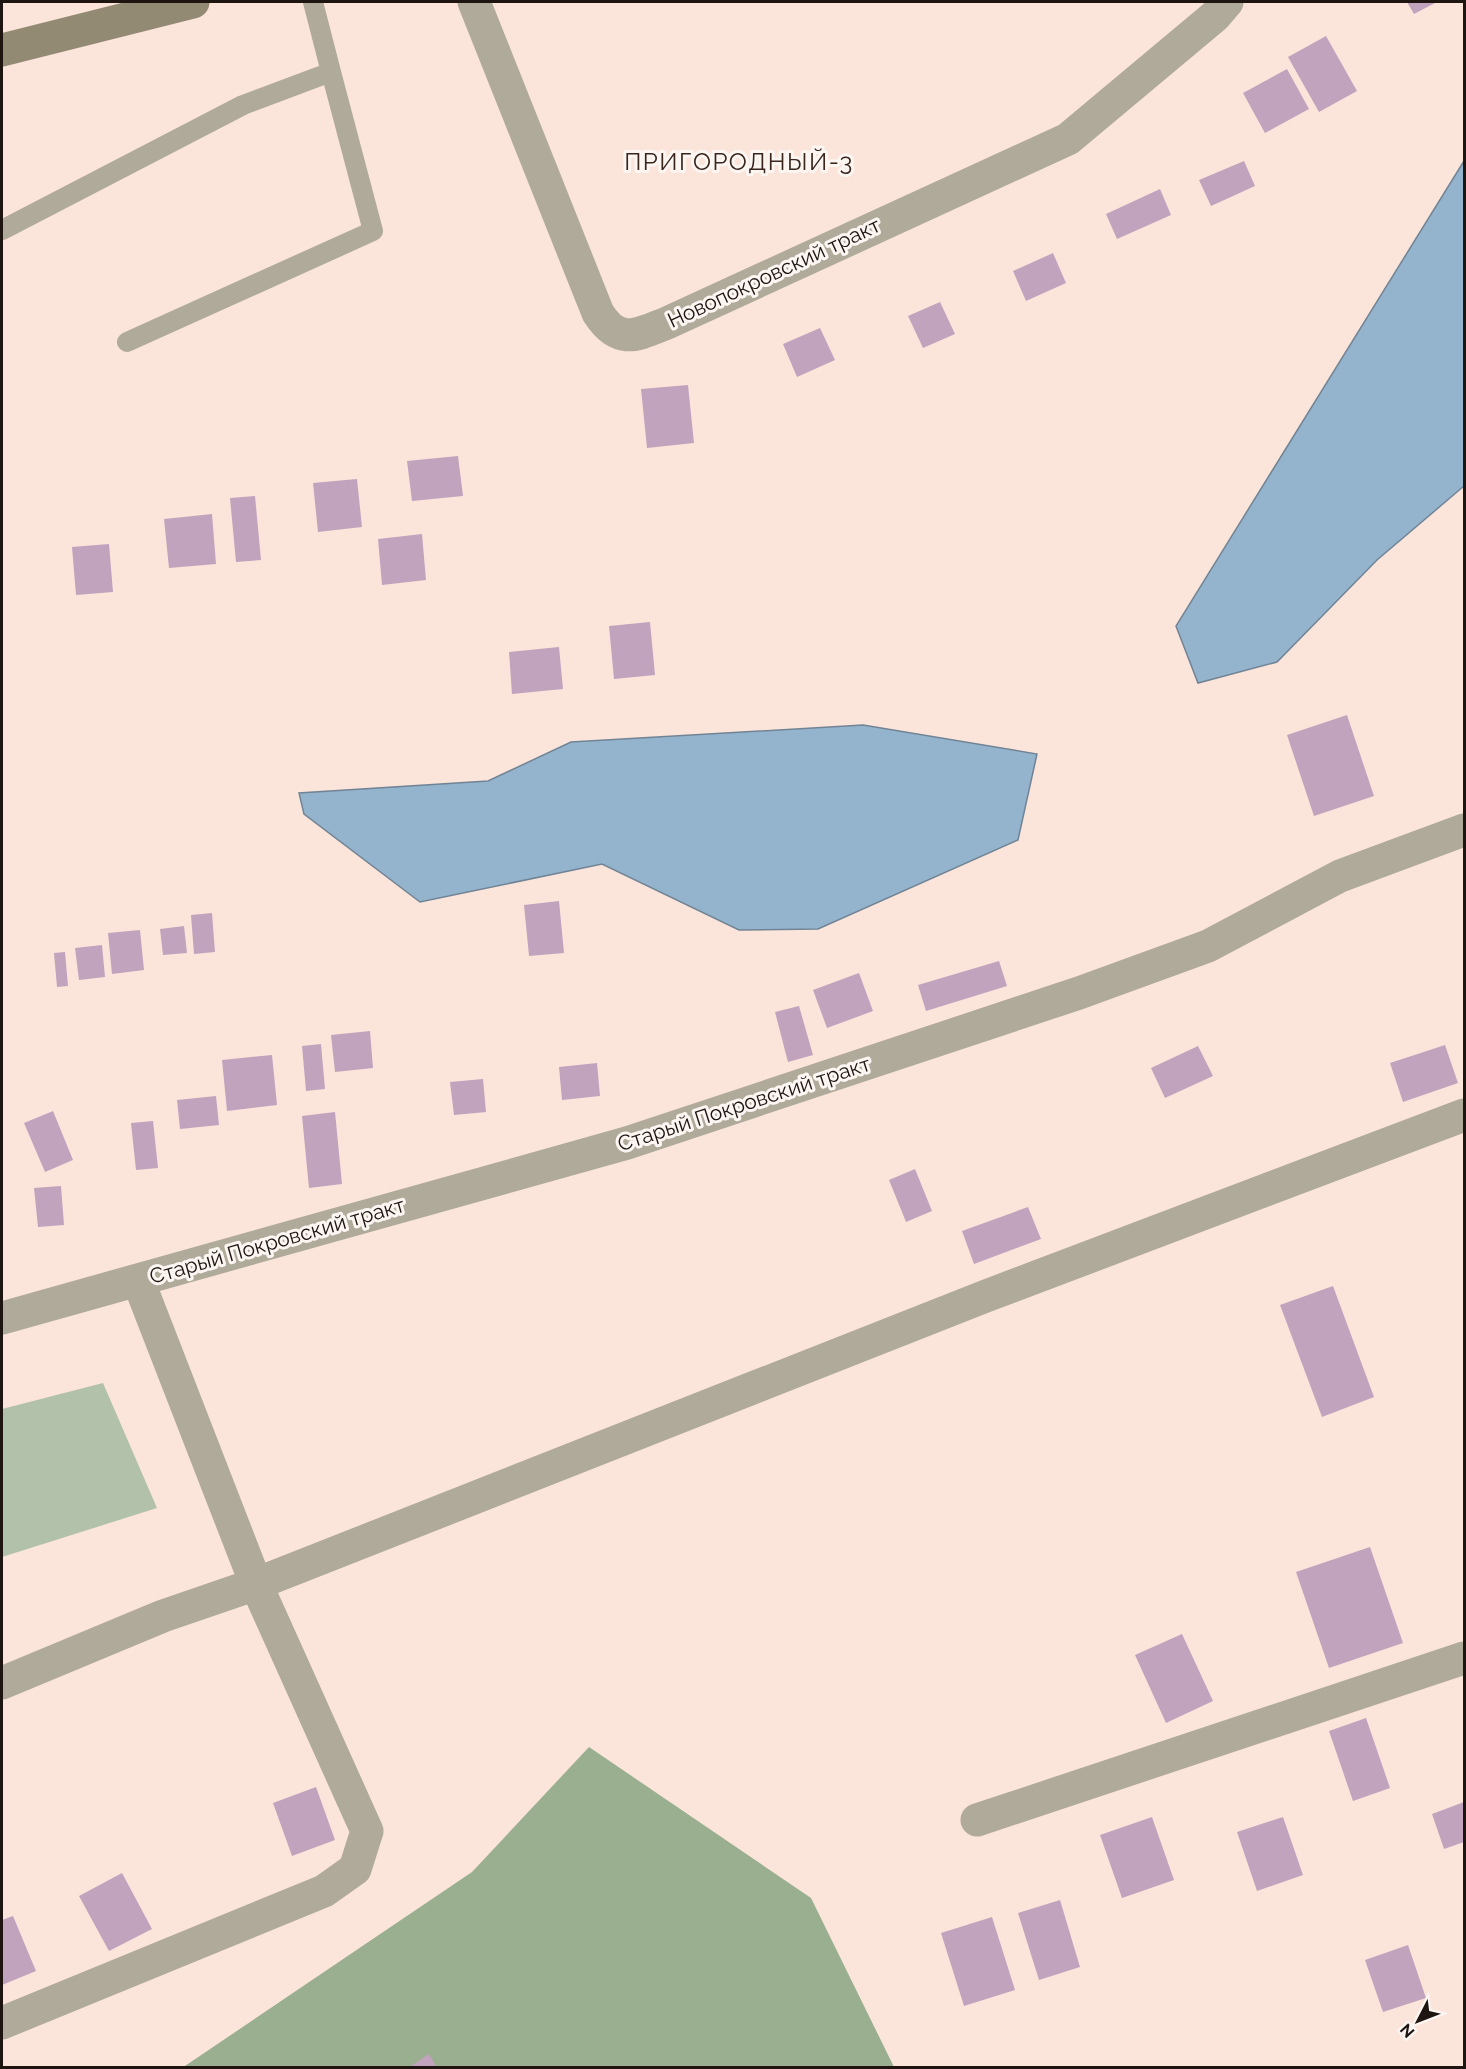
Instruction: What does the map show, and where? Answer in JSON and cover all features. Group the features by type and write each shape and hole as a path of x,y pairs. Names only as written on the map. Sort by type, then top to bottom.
{"main road":[{"path":"2,50 193,2"}],"street":[{"name":"Новопокровский тракт","path":"474,2 598,314 608,328 618,335 639,334 667,322 1068,139 1215,16 1227,2"},
{"name":"Старый Покровский тракт","path":"2,1318 627,1143 1079,993 1208,946 1340,876 1464,830"},
{"path":"2,1683 163,1616 256,1584 986,1296 1464,1115"},
{"path":"2,2023 324,1891 355,1869 367,1831 256,1584 138,1280"},
{"path":"977,1820 1464,1658"}],"lane":[{"path":"127,342 373,231 313,2"},
{"path":"2,230 243,105 331,72"}],"green space":[{"path":"103,1383 157,1508 2,1557 2,1409"},
{"path":"589,1747 811,1898 894,2067 182,2068 472,1872"}],"water":[{"path":"1464,161 1464,486 1377,560 1277,662 1198,683 1176,626"},
{"path":"863,725 1037,754 1018,840 818,929 739,930 602,864 420,902 304,814 299,793 488,781 571,742"}],"building":[{"path":"1407,2 1437,2 1414,14"},
{"path":"1326,36 1357,91 1319,112 1288,57"},
{"path":"1287,69 1309,109 1265,133 1243,93"},
{"path":"1244,161 1255,186 1211,206 1199,180"},
{"path":"1160,189 1171,215 1117,239 1106,214"},
{"path":"1053,253 1066,283 1026,301 1013,271"},
{"path":"940,302 955,334 923,348 908,316"},
{"path":"820,328 835,360 797,377 783,344"},
{"path":"688,385 694,443 647,448 641,389"},
{"path":"458,456 463,496 412,501 407,461"},
{"path":"357,479 362,527 318,532 313,483"},
{"path":"255,496 261,560 236,562 230,498"},
{"path":"212,514 216,564 169,568 164,519"},
{"path":"422,534 426,580 382,585 378,539"},
{"path":"109,544 113,592 76,595 72,547"},
{"path":"650,622 655,675 614,679 609,626"},
{"path":"559,647 563,689 512,694 509,652"},
{"path":"1347,715 1374,796 1314,816 1287,735"},
{"path":"559,901 564,953 529,956 524,905"},
{"path":"212,913 215,952 194,954 191,915"},
{"path":"184,926 187,953 163,955 160,929"},
{"path":"140,930 144,970 112,974 108,933"},
{"path":"102,945 105,977 79,980 75,948"},
{"path":"65,952 68,986 57,987 54,953"},
{"path":"999,961 1007,986 926,1011 918,985"},
{"path":"859,973 873,1011 827,1028 813,990"},
{"path":"799,1006 813,1055 788,1062 775,1012"},
{"path":"370,1031 373,1068 335,1072 331,1035"},
{"path":"321,1044 325,1089 306,1091 302,1046"},
{"path":"1445,1045 1458,1083 1403,1102 1390,1063"},
{"path":"1198,1046 1213,1076 1165,1098 1151,1068"},
{"path":"272,1055 277,1105 227,1111 222,1060"},
{"path":"597,1063 600,1096 562,1100 559,1067"},
{"path":"483,1079 486,1112 454,1115 450,1082"},
{"path":"216,1096 219,1125 180,1129 177,1100"},
{"path":"53,1111 73,1160 45,1172 24,1123"},
{"path":"335,1112 342,1184 309,1188 302,1116"},
{"path":"153,1121 158,1168 136,1170 131,1123"},
{"path":"915,1169 932,1211 906,1222 889,1180"},
{"path":"61,1186 64,1225 38,1227 34,1188"},
{"path":"1028,1207 1041,1239 974,1264 962,1231"},
{"path":"1333,1286 1374,1397 1322,1417 1280,1305"},
{"path":"1370,1547 1403,1643 1329,1668 1296,1572"},
{"path":"1182,1634 1213,1701 1166,1723 1135,1655"},
{"path":"1366,1718 1390,1788 1353,1801 1329,1731"},
{"path":"316,1787 335,1840 292,1856 273,1803"},
{"path":"1464,1802 1464,1842 1444,1849 1432,1814"},
{"path":"1152,1817 1174,1880 1122,1898 1100,1835"},
{"path":"1283,1817 1303,1875 1257,1891 1237,1832"},
{"path":"122,1873 152,1929 109,1951 79,1896"},
{"path":"1060,1900 1080,1967 1039,1980 1018,1913"},
{"path":"13,1916 36,1971 2,1985 2,1920"},
{"path":"992,1917 1015,1990 964,2006 941,1933"},
{"path":"1408,1945 1426,1998 1383,2012 1365,1960"},
{"path":"429,2054 437,2068 408,2068"}],"district":[{"name":"ПРИГОРОДНЫЙ-3","path":"739,162"}]}
